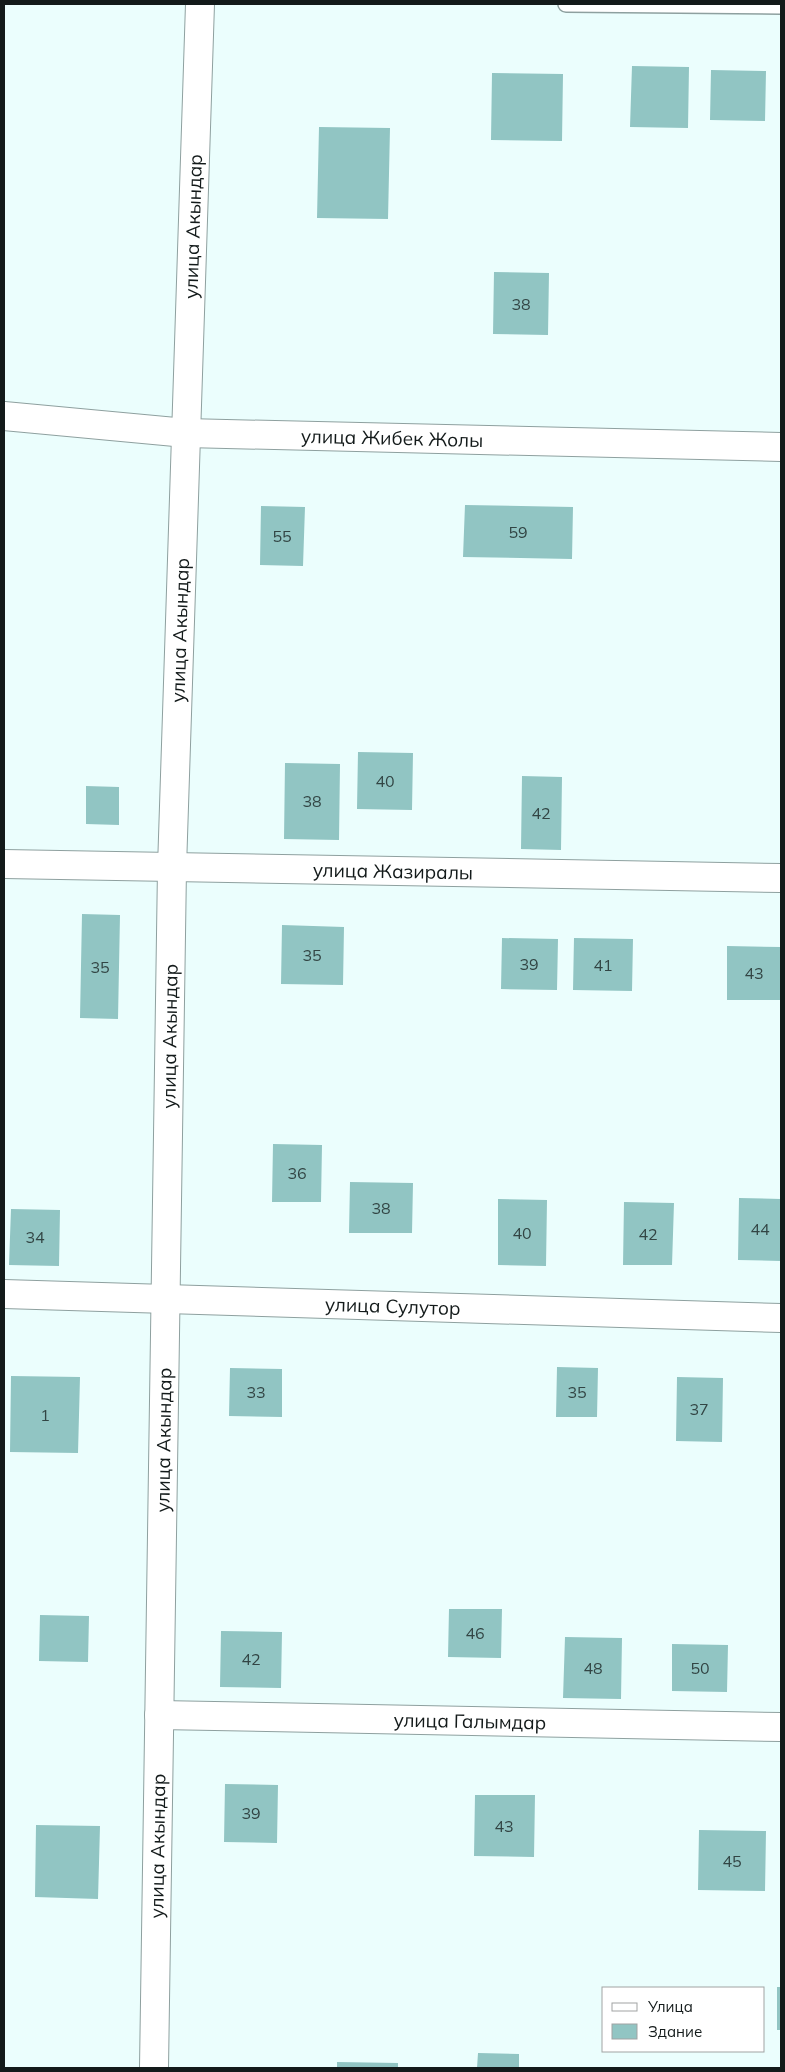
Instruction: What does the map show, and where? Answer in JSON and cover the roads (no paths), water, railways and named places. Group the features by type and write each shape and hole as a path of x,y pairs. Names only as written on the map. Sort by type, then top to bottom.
{"street":[{"name":"улица Акындар","path":"154,2068 172,868 200,4"},
{"name":"улица Жибек Жолы","path":"4,416 186,433 781,447"},
{"name":"улица Жазиралы","path":"4,864 781,878"},
{"name":"улица Сулутор","path":"4,1294 781,1318"},
{"name":"улица Галымдар","path":"160,1715 781,1727"}],"lane":[{"path":"566,4 781,6"}]}
